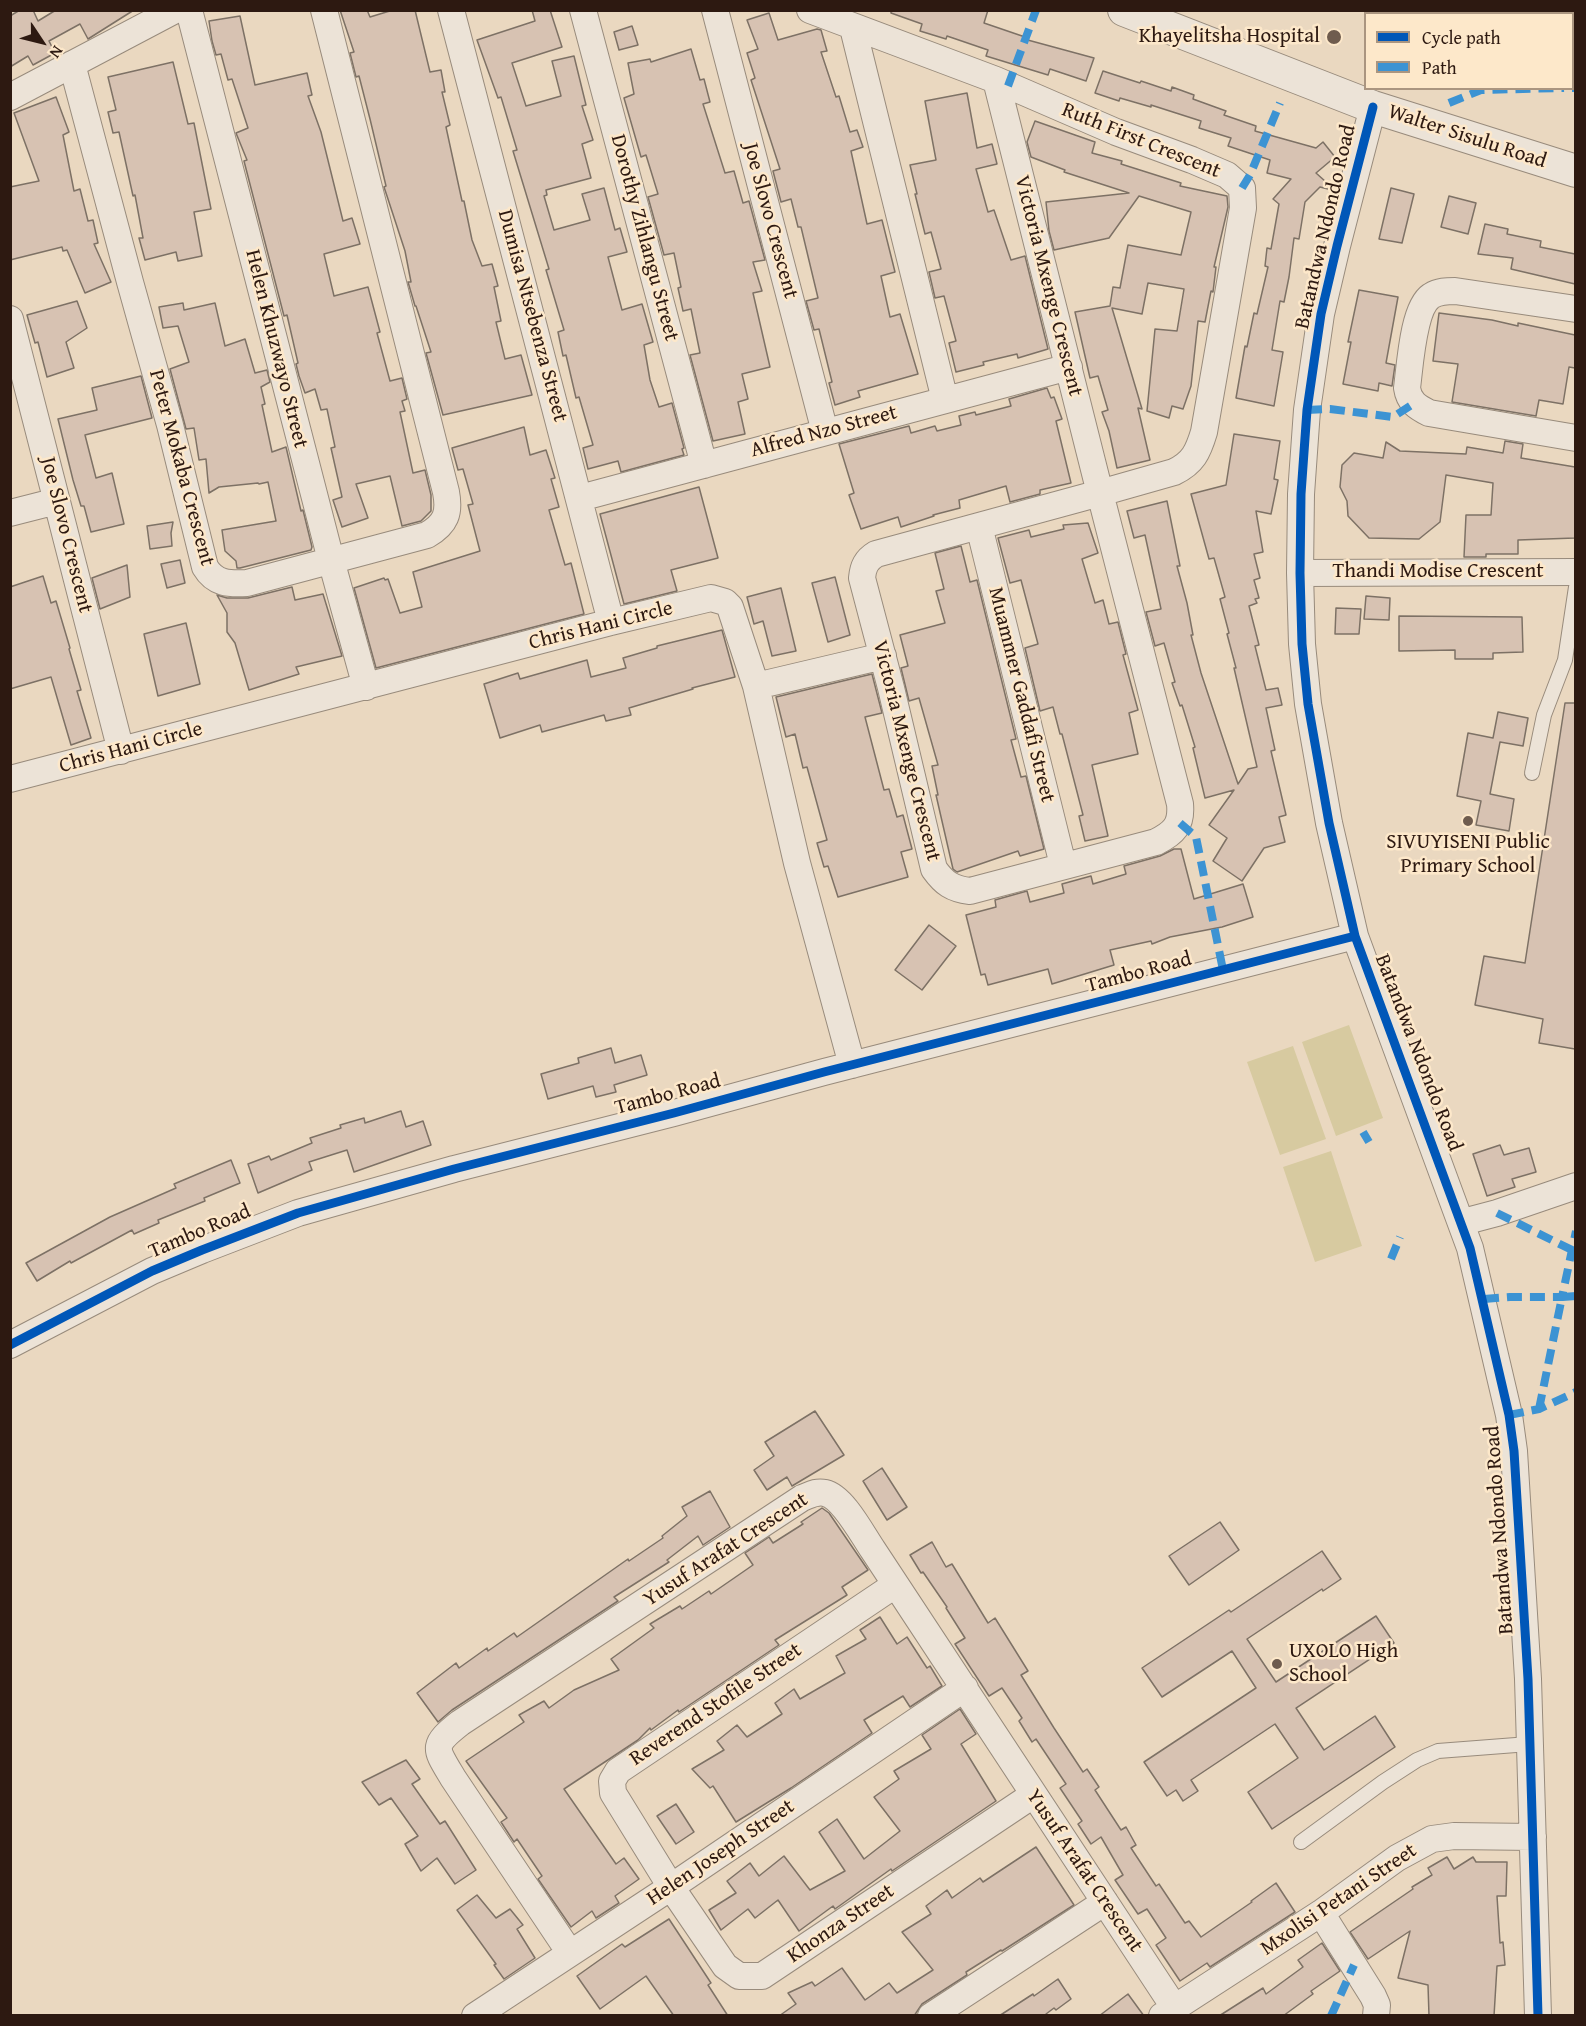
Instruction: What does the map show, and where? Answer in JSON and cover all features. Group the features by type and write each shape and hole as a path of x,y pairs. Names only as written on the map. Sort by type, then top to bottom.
{"street":[{"path":"10,97 175,10"},
{"name":"Helen Khuzwayo Street","path":"189,10 366,687"},
{"name":"Peter Mokaba Crescent","path":"72,64 170,425 205,567 210,575 219,581 229,584 247,583 427,535 444,522 448,515 449,505 324,10"},
{"name":"Dumisa Ntsebenza Street","path":"451,10 611,622"},
{"name":"Dorothy Zihlangu Street","path":"583,10 704,465"},
{"name":"Joe Slovo Crescent","path":"714,10 825,432"},
{"name":"Ruth First Crescent","path":"810,10 996,80 1227,175 1242,188 1243,208 1204,432 1194,458 1185,467 1174,472 1100,492"},
{"name":"Walter Sisulu Road","path":"1124,10 1375,102 1575,171"},
{"path":"853,28 945,399"},
{"name":"Victoria Mxenge Crescent","path":"996,80 1069,367 1181,815 1180,823 1174,831 1156,842 970,891 959,890 949,886 934,868 862,578 866,562 876,554 1100,492"},
{"name":"Batandwa Ndondo Road","path":"1375,102 1321,314 1307,410 1301,494 1302,644 1308,704 1329,823 1355,936 1462,1222 1484,1299 1509,1415 1514,1451 1528,1679 1538,2016"},
{"path":"1575,309 1455,291 1439,292 1430,296 1419,315 1407,388 1408,396 1413,404 1430,413 1575,438"},
{"name":"Joe Slovo Crescent","path":"10,319 18,379 57,501 122,751"},
{"name":"Alfred Nzo Street","path":"580,498 1069,367"},
{"path":"10,513 57,501"},
{"name":"Muammer Gaddafi Street","path":"979,526 1063,865"},
{"name":"Thandi Modise Crescent","path":"1300,573 1575,572"},
{"name":"Chris Hani Circle","path":"10,779 611,622 711,598 725,602 736,619 756,686 797,863 852,1065"},
{"path":"756,686 883,656"},
{"name":"Tambo Road","path":"10,1345 152,1271 298,1213 454,1169 1355,936"},
{"path":"1462,1222 1497,1213 1575,1186"},
{"name":"Yusuf Arafat Crescent","path":"570,1953 453,1778 440,1756 438,1747 440,1740 460,1723 802,1498 814,1492 823,1492 841,1504 965,1688 1105,1902 1168,2011"},
{"name":"Reverend Stofile Street","path":"671,1887 613,1793 612,1781 618,1771 895,1585"},
{"name":"Helen Joseph Street","path":"475,2016 671,1887 965,1688"},
{"name":"Khonza Street","path":"671,1887 726,1966 739,1976 762,1977 1033,1795"},
{"name":"Mxolisi Petani Street","path":"1168,2011 1321,1913 1397,1858 1432,1839 1454,1836 1533,1837"},
{"path":"931,2016 1105,1902"},
{"path":"1321,1913 1373,1996 1377,2005 1376,2016"}],"lane":[{"path":"1532,773 1544,715 1570,661 1575,588"},
{"path":"1301,1842 1417,1760 1438,1751 1529,1744"}],"shaded area":[{"path":"1349,1025 1383,1118 1336,1136 1302,1042"},
{"path":"1293,1046 1326,1139 1280,1155 1247,1062"},
{"path":"1331,1151 1362,1246 1315,1262 1283,1167"}],"building":[{"path":"20,10 33,10 38,21 56,10 134,10 88,39 80,24 49,41 55,53 33,65 28,56 10,67 10,16"},
{"path":"340,10 367,10 370,17 393,10 415,10 430,72 441,70 445,92 442,92 450,125 446,127 472,240 482,266 492,264 498,286 494,287 501,321 496,322 505,359 521,355 532,395 443,415 426,353 431,352 408,282 411,282 405,251 384,187 386,186 370,119 359,76 356,77 350,53 354,52"},
{"path":"532,10 550,10 562,47 512,63 526,106 561,96 552,61 574,56 586,105 582,106 593,140 582,144 591,178 546,190 547,195 544,196 554,230 590,220 582,194 604,188 615,230 620,228 627,252 608,257 622,310 642,304 653,342 644,345 650,380 659,407 672,403 684,448 682,449 684,455 621,472 618,461 588,469 583,448 593,445 579,397 576,398 566,355 563,356 558,332 564,330 546,270 549,269 513,151 517,150 501,97 498,98 477,40 535,21"},
{"path":"891,10 988,10 984,23 1025,37 1024,39 1094,58 1086,81 1050,69 1048,75 986,56 988,50 947,36 946,39 920,31 922,24 891,13"},
{"path":"769,13 778,40 817,29 821,30 827,51 821,52 836,97 839,96 850,132 857,130 863,147 851,151 867,224 882,220 895,272 881,276 890,317 900,314 918,374 858,391 860,397 835,405 829,383 832,382 819,329 814,330 806,301 818,298 801,227 798,227 791,199 781,202 773,171 780,169 751,80 755,78 747,53 758,49 747,20"},
{"path":"240,16 255,85 307,73 312,95 308,96 321,132 343,221 352,218 360,244 324,254 334,296 368,287 390,381 402,378 407,399 402,401 405,411 400,412 413,473 425,470 431,495 431,511 421,521 402,526 390,476 356,484 368,518 342,527 333,500 342,497 331,448 335,447 327,409 321,410 315,389 305,393 299,376 287,315 284,316 244,161 247,160 236,133 248,128 232,79 228,80 221,54 216,55 212,41 209,21"},
{"path":"632,26 638,45 619,50 614,32"},
{"path":"691,49 700,80 704,79 710,102 703,104 725,173 734,171 743,203 749,201 765,260 753,262 762,291 753,293 770,367 742,374 748,399 738,402 745,434 713,441 690,355 700,353 691,309 683,311 674,253 664,255 648,197 658,194 646,155 641,157 624,98 634,94 628,63 650,59 651,62"},
{"path":"173,62 188,124 194,123 211,209 194,212 202,256 178,261 176,252 145,260 139,238 143,238 135,195 133,196 119,132 113,133 108,112 116,110 108,77"},
{"path":"1103,71 1140,83 1141,81 1171,91 1172,87 1194,95 1193,99 1226,111 1224,115 1256,126 1255,131 1316,148 1323,142 1335,157 1316,173 1336,191 1320,187 1305,202 1299,239 1294,238 1289,277 1284,302 1280,301 1272,350 1283,352 1274,406 1236,398 1245,346 1247,347 1254,313 1257,314 1268,267 1265,266 1267,248 1271,249 1279,204 1273,199 1291,179 1267,173 1270,160 1228,146 1231,138 1199,128 1201,121 1151,105 1151,107 1120,98 1119,101 1095,93"},
{"path":"967,93 977,148 992,144 997,164 976,169 988,212 994,210 1011,260 1025,256 1048,349 1018,358 1017,354 983,362 984,365 956,372 949,343 956,341 944,296 935,298 929,272 941,269 931,232 925,234 910,165 936,160 925,101"},
{"path":"56,97 69,132 63,135 74,191 80,189 88,221 93,220 98,243 94,244 111,282 85,293 67,250 63,251 62,247 10,260 10,187 39,181 14,113"},
{"path":"1035,121 1095,142 1092,153 1122,161 1121,164 1181,183 1180,186 1227,196 1228,207 1214,267 1216,267 1213,292 1211,291 1205,322 1198,321 1191,386 1183,409 1172,406 1169,418 1147,411 1155,329 1177,331 1184,289 1148,283 1142,314 1112,308 1142,409 1138,408 1150,460 1117,468 1109,431 1102,412 1108,410 1098,376 1090,378 1075,312 1110,306 1113,287 1120,288 1128,245 1181,255 1191,212 1139,196 1109,238 1054,250 1049,231 1046,202 1129,193 1064,172 1065,170 1031,157 1027,142"},
{"path":"1391,188 1414,194 1402,243 1379,239"},
{"path":"1449,196 1476,203 1468,234 1441,227"},
{"path":"1485,224 1508,229 1507,234 1541,241 1540,247 1575,254 1575,284 1511,269 1513,258 1478,254"},
{"path":"1359,290 1398,297 1386,363 1395,365 1392,386 1379,383 1378,391 1343,384 1351,342 1348,342"},
{"path":"77,301 87,328 66,342 74,368 47,377 38,342 35,343 27,315"},
{"path":"183,303 184,310 215,303 225,346 245,339 255,373 267,370 270,382 261,387 265,404 262,405 272,452 286,447 311,550 240,568 237,568 236,561 225,551 222,530 276,521 268,482 219,487 209,493 206,459 199,460 194,428 186,429 170,369 189,362 178,326 163,328 159,307"},
{"path":"1439,313 1518,326 1518,323 1575,335 1575,368 1569,367 1563,404 1539,400 1536,416 1452,402 1458,364 1433,361"},
{"path":"141,376 152,418 85,435 96,478 112,473 124,524 91,532 84,506 81,506 73,480 58,419 97,410 92,388"},
{"path":"1047,388 1051,398 1054,397 1062,419 1056,421 1071,483 1040,490 1040,494 1010,502 1006,486 959,500 960,508 901,527 898,517 861,529 849,495 854,493 839,444 909,426 911,433 935,426 937,431 961,425 959,416 975,412 976,415 1011,406 1009,399"},
{"path":"524,427 530,455 546,450 555,478 551,479 559,507 549,510 565,565 571,563 584,614 376,668 354,588 384,578 388,579 400,613 422,607 413,572 480,551 468,505 473,504 463,469 458,470 452,448"},
{"path":"1234,434 1280,441 1274,479 1278,480 1271,514 1256,511 1263,552 1254,554 1260,578 1254,580 1259,598 1255,599 1257,603 1249,606 1259,645 1255,646 1266,690 1278,688 1282,705 1266,708 1275,750 1271,751 1286,815 1279,817 1285,842 1264,848 1242,881 1213,861 1227,838 1209,825 1234,790 1205,798 1193,748 1195,747 1182,705 1180,706 1172,683 1175,682 1164,643 1155,646 1146,612 1161,609 1145,535 1134,538 1127,511 1167,501 1180,566 1177,566 1193,635 1191,635 1201,673 1238,784 1248,769 1257,767 1220,599 1225,597 1214,558 1209,559 1191,494 1226,485"},
{"path":"1505,441 1523,444 1521,458 1575,467 1575,538 1518,540 1518,554 1464,557 1466,515 1491,515 1493,483 1446,475 1440,522 1419,539 1369,538 1348,516 1347,501 1340,487 1342,465 1354,453 1383,458 1386,442 1400,451 1466,454 1467,447 1503,453"},
{"path":"699,487 718,558 671,570 677,591 624,604 600,514"},
{"path":"173,522 172,546 150,549 147,526"},
{"path":"1088,523 1098,553 1082,559 1095,603 1103,600 1109,624 1118,622 1126,654 1123,655 1138,710 1129,713 1138,754 1092,765 1108,836 1085,841 1079,816 1083,815 1053,707 1040,711 1025,648 1038,644 1021,580 1010,583 998,538 1029,530 1031,537 1064,529 1063,525"},
{"path":"961,546 970,582 977,580 1016,739 1011,740 1021,777 1026,776 1044,849 1020,856 1018,851 957,872 953,869 936,795 938,795 932,766 938,765 919,698 909,701 901,668 908,666 900,635 945,623 936,591 944,589 935,553"},
{"path":"180,560 185,583 167,588 161,564"},
{"path":"127,565 130,597 100,609 92,578"},
{"path":"43,576 51,603 56,601 70,648 81,690 77,691 91,738 71,745 51,677 10,689 10,587"},
{"path":"835,577 850,635 828,642 812,583"},
{"path":"292,587 295,600 323,594 342,656 296,667 299,674 249,690 235,643 227,632 227,613 217,595 227,598 248,598"},
{"path":"781,588 796,651 772,656 763,621 754,624 747,597"},
{"path":"1366,596 1390,598 1389,620 1364,619"},
{"path":"1336,608 1361,609 1359,634 1335,634"},
{"path":"1399,616 1522,617 1523,652 1493,653 1493,659 1455,659 1455,650 1399,651"},
{"path":"186,623 200,684 158,696 144,634"},
{"path":"722,630 735,677 629,708 631,715 606,721 604,715 542,732 540,725 500,738 484,684 518,673 520,679 587,660 591,677 626,668 623,658 657,648 657,646"},
{"path":"872,674 882,713 865,717 884,790 889,789 897,817 903,815 912,849 901,852 908,877 838,897 828,866 824,867 817,843 827,840 807,767 803,768 795,734 786,737 776,697"},
{"path":"1565,703 1575,703 1575,1049 1539,1043 1543,1019 1475,1005 1484,956 1525,963"},
{"path":"1498,712 1528,718 1523,746 1500,742 1490,794 1514,799 1509,831 1476,825 1481,801 1457,796 1468,733 1493,738"},
{"path":"1174,849 1181,849 1194,899 1243,884 1253,917 1222,927 1170,937 1152,944 1151,941 1110,950 1114,965 1052,984 1048,969 988,985 985,974 981,975 966,915 996,907 995,900 1027,891 1030,902 1064,893 1062,884 1091,876 1093,884 1126,874 1124,866 1160,856"},
{"path":"929,925 956,946 922,990 895,970"},
{"path":"611,1048 615,1063 641,1055 647,1075 614,1085 616,1092 596,1097 593,1086 548,1099 541,1074 579,1063 578,1058"},
{"path":"401,1111 406,1127 423,1121 431,1145 354,1172 347,1150 309,1162 312,1170 258,1193 248,1164 269,1156 271,1160 312,1143 310,1138 341,1128 340,1125 364,1118 365,1123"},
{"path":"1500,1145 1504,1155 1529,1148 1536,1172 1512,1179 1515,1187 1487,1196 1473,1154"},
{"path":"231,1160 240,1183 204,1198 205,1201 158,1220 159,1223 134,1234 132,1230 71,1263 70,1261 37,1281 26,1263 110,1217 176,1188 174,1184"},
{"path":"815,1411 844,1455 792,1486 787,1477 767,1490 754,1470 774,1456 765,1442"},
{"path":"882,1468 907,1507 887,1520 863,1481"},
{"path":"710,1491 730,1527 703,1545 698,1536 667,1560 669,1562 614,1597 618,1601 452,1710 438,1722 417,1693 456,1663 459,1668 487,1648 488,1651 514,1633 517,1637 628,1559 629,1561 663,1538 662,1536 687,1516 682,1507"},
{"path":"822,1508 829,1513 868,1570 842,1587 847,1595 775,1640 779,1645 651,1730 650,1728 638,1740 564,1789 616,1864 624,1858 639,1879 615,1896 619,1903 596,1918 592,1911 571,1927 538,1879 542,1876 517,1839 514,1842 501,1822 507,1818 466,1761 524,1722 519,1715 544,1701 549,1708 574,1690 619,1670 611,1659 654,1628 650,1624 680,1606 682,1609 709,1591 711,1594 753,1565 745,1553 769,1537 773,1543 803,1524 801,1522"},
{"path":"1220,1522 1239,1550 1189,1585 1169,1556"},
{"path":"932,1542 946,1567 952,1564 988,1623 995,1618 1028,1671 1021,1675 1054,1728 1083,1772 1087,1769 1099,1787 1095,1790 1121,1830 1126,1827 1136,1845 1131,1848 1156,1886 1159,1884 1185,1923 1189,1921 1201,1937 1276,1883 1295,1912 1210,1967 1207,1963 1180,1981 1156,1945 1166,1938 1147,1909 1138,1914 1115,1880 1123,1875 1101,1837 1091,1844 1078,1824 1082,1821 1060,1788 1066,1784 1036,1739 1032,1742 1019,1721 1022,1718 1002,1688 989,1696 955,1644 965,1638 947,1607 910,1555"},
{"path":"1322,1551 1341,1579 1247,1639 1276,1682 1376,1616 1394,1643 1296,1708 1324,1750 1375,1716 1395,1747 1272,1829 1248,1792 1298,1758 1275,1724 1191,1780 1198,1791 1183,1801 1176,1790 1167,1796 1144,1762 1256,1688 1232,1651 1162,1697 1142,1668"},
{"path":"880,1617 897,1644 907,1637 927,1668 930,1666 942,1686 910,1707 903,1696 864,1720 872,1733 736,1822 713,1786 710,1788 692,1769 724,1750 717,1741 737,1725 747,1737 782,1714 775,1703 794,1689 800,1699 845,1673 836,1656 866,1639 860,1630"},
{"path":"960,1709 976,1734 961,1744 996,1801 892,1871 891,1869 835,1909 833,1906 799,1931 778,1900 755,1918 748,1909 721,1930 709,1910 736,1893 727,1881 750,1863 759,1876 784,1856 810,1890 845,1871 819,1832 837,1819 864,1859 900,1831 874,1797 899,1779 894,1771 931,1749 922,1735"},
{"path":"406,1760 420,1779 412,1784 440,1824 445,1821 476,1870 455,1884 437,1858 421,1871 405,1844 418,1836 391,1798 379,1805 362,1782"},
{"path":"676,1804 694,1832 676,1844 657,1816"},
{"path":"1036,1847 1074,1905 966,1972 967,1975 922,2004 914,2016 779,2016 796,2004 788,1993 812,1982 815,1986 842,1968 865,2000 889,1983 897,1993 933,1970 902,1932 931,1914 926,1906 947,1890 952,1898 980,1878 983,1882"},
{"path":"1447,1857 1454,1869 1473,1857 1476,1862 1507,1862 1506,1896 1497,1896 1500,1943 1503,1942 1505,1965 1497,1966 1494,2016 1429,2016 1428,1985 1398,1978 1410,1931 1368,1959 1350,1932 1432,1875 1428,1868"},
{"path":"477,1895 496,1918 510,1909 523,1925 517,1929 535,1958 504,1979 494,1965 496,1964 457,1910"},
{"path":"669,1919 711,1983 708,1985 728,2016 674,2016 646,1976 600,2009 577,1976 622,1944 625,1947"},
{"path":"1322,1943 1340,1971 1311,1991 1313,1994 1283,2016 1219,2016 1263,1988 1266,1994 1303,1967 1298,1960"},
{"path":"1058,1979 1071,1999 1056,2010 1054,2008 1046,2014 1048,2016 999,2016 1033,1994 1034,1996"},
{"path":"1128,1994 1144,2016 1099,2016"}],"marked path":[{"path":"1008,86 1036,10"},
{"path":"1449,103 1481,90"},
{"path":"1242,188 1250,175 1280,103"},
{"path":"1307,410 1330,409 1393,417 1413,404"},
{"path":"1180,823 1196,837 1223,970"},
{"path":"1363,1132 1369,1142"},
{"path":"1497,1213 1576,1252"},
{"path":"1484,1299 1562,1297 1576,1231"},
{"path":"1391,1259 1400,1237"},
{"path":"1539,1409 1562,1297 1576,1296"},
{"path":"1509,1415 1539,1409 1576,1392"},
{"path":"1331,2016 1354,1965"}],"cycle path":[{"path":"1373,107 1321,314 1307,410 1301,494 1302,644 1308,704 1329,823 1355,936 1470,1248 1509,1415 1514,1451 1528,1679 1538,2016"},
{"path":"10,1345 152,1271 298,1213 454,1169 824,1072 1355,936"}],"place":[{"name":"Khayelitsha Hospital","path":"1334,37"},
{"name":"SIVUYISENI Public Primary School","path":"1468,821"},
{"name":"UXOLO High School","path":"1277,1664"}]}
